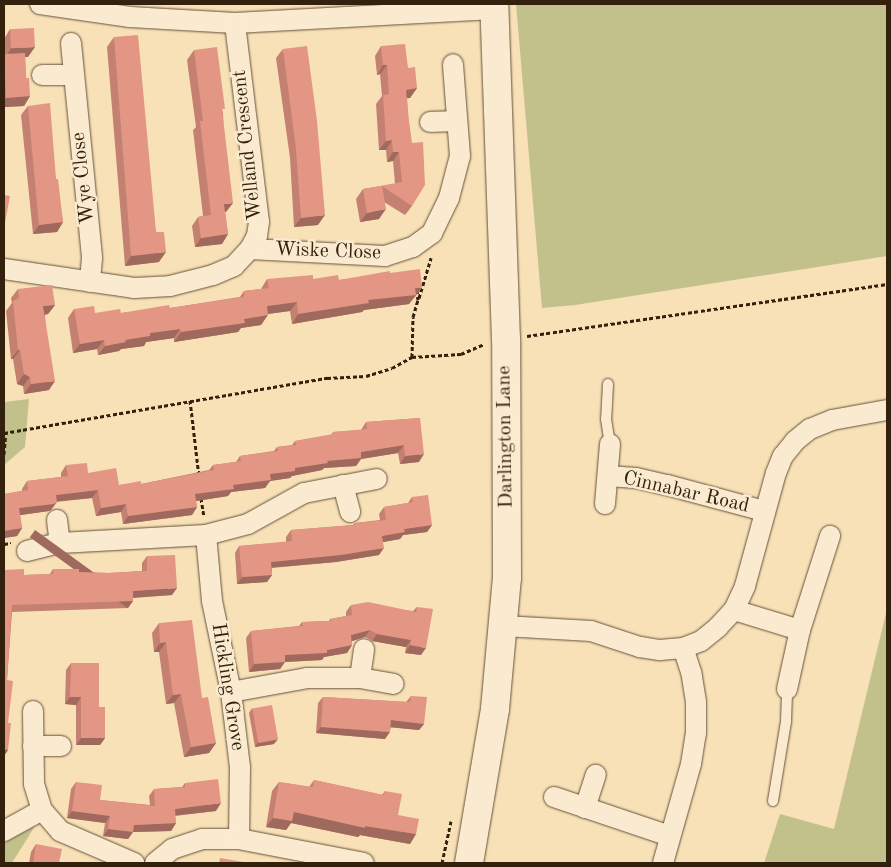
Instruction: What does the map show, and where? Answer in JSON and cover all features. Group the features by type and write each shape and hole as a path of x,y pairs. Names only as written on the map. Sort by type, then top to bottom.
{"street":[{"path":"40,4 130,17 235,23 353,10 494,6"},
{"name":"Darlington Lane","path":"469,863 495,710 507,578 506,340 494,6"},
{"name":"Welland Crescent","path":"4,269 134,288 170,286 234,266 250,248 256,236 259,222 235,23"},
{"name":"Wye Close","path":"71,43 92,254 90,282"},
{"name":"Wiske Close","path":"250,248 385,256 413,247 432,233 448,198 460,156 452,64"},
{"path":"42,75 73,74"},
{"path":"430,122 457,121"},
{"path":"504,626 591,631 640,647 660,650 683,648 701,641 734,610 745,586 764,511 783,456 795,441 810,430 832,420 887,410"},
{"name":"Cinnabar Road","path":"605,504 610,444"},
{"name":"Cinnabar Road","path":"608,476 636,478 659,483 764,511"},
{"path":"27,551 60,543 206,535 248,524 304,493 377,479"},
{"path":"343,485 350,512"},
{"path":"58,520 60,543"},
{"name":"Hickling Grove","path":"206,535 212,601 231,692 240,767 239,839"},
{"path":"787,689 800,630 830,536"},
{"path":"734,610 800,630"},
{"path":"664,863 690,764 696,733 696,702 691,672 683,648"},
{"path":"360,678 364,649"},
{"path":"231,692 307,678 360,678 393,684"},
{"path":"33,711 34,784 42,810 60,830 134,863"},
{"path":"33,746 61,746"},
{"path":"585,808 596,775"},
{"path":"554,797 670,836"},
{"path":"4,831 42,810"},
{"path":"154,863 172,849 202,839 239,839 364,863"}],"lane":[{"path":"608,384 606,419 610,444"},
{"path":"773,800 786,722 787,689"}],"path":[{"path":"412,358 413,317 432,257"},
{"path":"416,283 418,300"},
{"path":"4,454 5,433 328,378 366,376 392,368 412,358 461,354 490,341 887,284"},
{"path":"190,400 200,484"},
{"path":"201,494 206,535"}],"shaded area":[{"path":"516,4 887,4 887,256 575,305 542,308"},
{"path":"29,399 25,447 4,465 4,402"},
{"path":"887,609 887,863 764,863 780,814 834,829"},
{"path":"35,826 12,863 4,863 4,843"}],"building":[{"path":"34,28 35,47 11,48 10,29"},
{"path":"138,35 156,232 164,232 166,252 131,256 114,37"},
{"path":"405,44 408,68 415,67 417,88 406,90 412,143 423,142 425,185 412,206 382,186 386,209 367,213 363,189 402,182 399,152 393,152 392,140 386,141 383,95 389,94 387,65 383,65 381,46"},
{"path":"307,46 317,121 325,215 301,218 296,149 283,49"},
{"path":"217,47 225,109 222,109 233,203 224,204 228,234 201,238 198,217 211,215 200,121 203,121 194,50"},
{"path":"25,53 26,78 29,78 30,96 6,98 4,54"},
{"path":"50,103 56,179 58,179 63,222 39,225 28,106"},
{"path":"4,195 10,196 5,223 4,223"},
{"path":"420,269 422,288 415,288 416,295 368,300 369,303 298,314 297,302 267,306 268,315 244,319 245,323 181,332 180,329 150,333 150,336 125,340 126,342 105,346 104,340 80,344 74,309 94,306 95,313 120,309 121,313 169,305 170,308 244,297 244,291 269,288 267,279 313,275 313,279 338,275 339,280 390,271 390,273"},
{"path":"52,285 55,305 43,306 55,381 31,384 30,377 24,374 20,350 18,350 13,301 19,298 18,289"},
{"path":"420,418 424,454 405,456 404,445 361,452 361,458 327,461 328,463 295,468 295,471 270,474 271,480 233,485 234,489 195,494 197,507 128,516 126,504 101,508 98,490 56,495 57,502 54,504 19,508 22,528 4,531 4,494 28,490 27,481 68,476 66,465 87,463 88,473 116,468 119,485 141,481 141,484 214,470 213,465 241,461 240,456 278,451 277,447 296,445 295,441 333,434 333,432 367,429 366,422"},
{"path":"428,495 432,525 404,529 405,532 382,536 384,548 341,555 271,562 272,575 242,577 239,546 292,541 291,530 355,525 355,523 386,520 384,507 413,502 412,497"},
{"path":"175,555 177,588 133,591 133,601 12,605 7,680 13,681 8,723 11,723 8,750 4,749 4,570 24,569 24,575 53,574 53,569 79,569 79,572 109,573 147,571 147,556"},
{"path":"368,602 416,612 417,607 433,609 426,648 410,645 411,640 377,634 370,630 351,635 352,645 327,650 327,653 285,655 285,662 254,664 251,631 303,626 302,622 331,621 330,619 352,615 351,605"},
{"path":"192,620 202,698 208,697 216,743 191,747 181,694 173,695 166,642 160,643 159,623"},
{"path":"71,663 99,663 99,707 105,707 105,738 81,738 81,697 70,697"},
{"path":"411,696 427,697 424,724 391,720 390,732 321,727 323,697 410,702"},
{"path":"272,705 278,739 258,743 252,708"},
{"path":"218,779 221,803 175,809 176,823 134,825 133,832 108,829 110,816 72,811 76,782 102,785 100,800 155,806 154,789 185,787 185,783"},
{"path":"314,780 384,795 385,791 402,794 398,815 419,819 416,834 365,826 365,828 294,812 292,821 273,818 279,782 313,787"},
{"path":"36,844 62,849 59,863 33,863"},
{"path":"220,858 249,863 219,863"}]}
